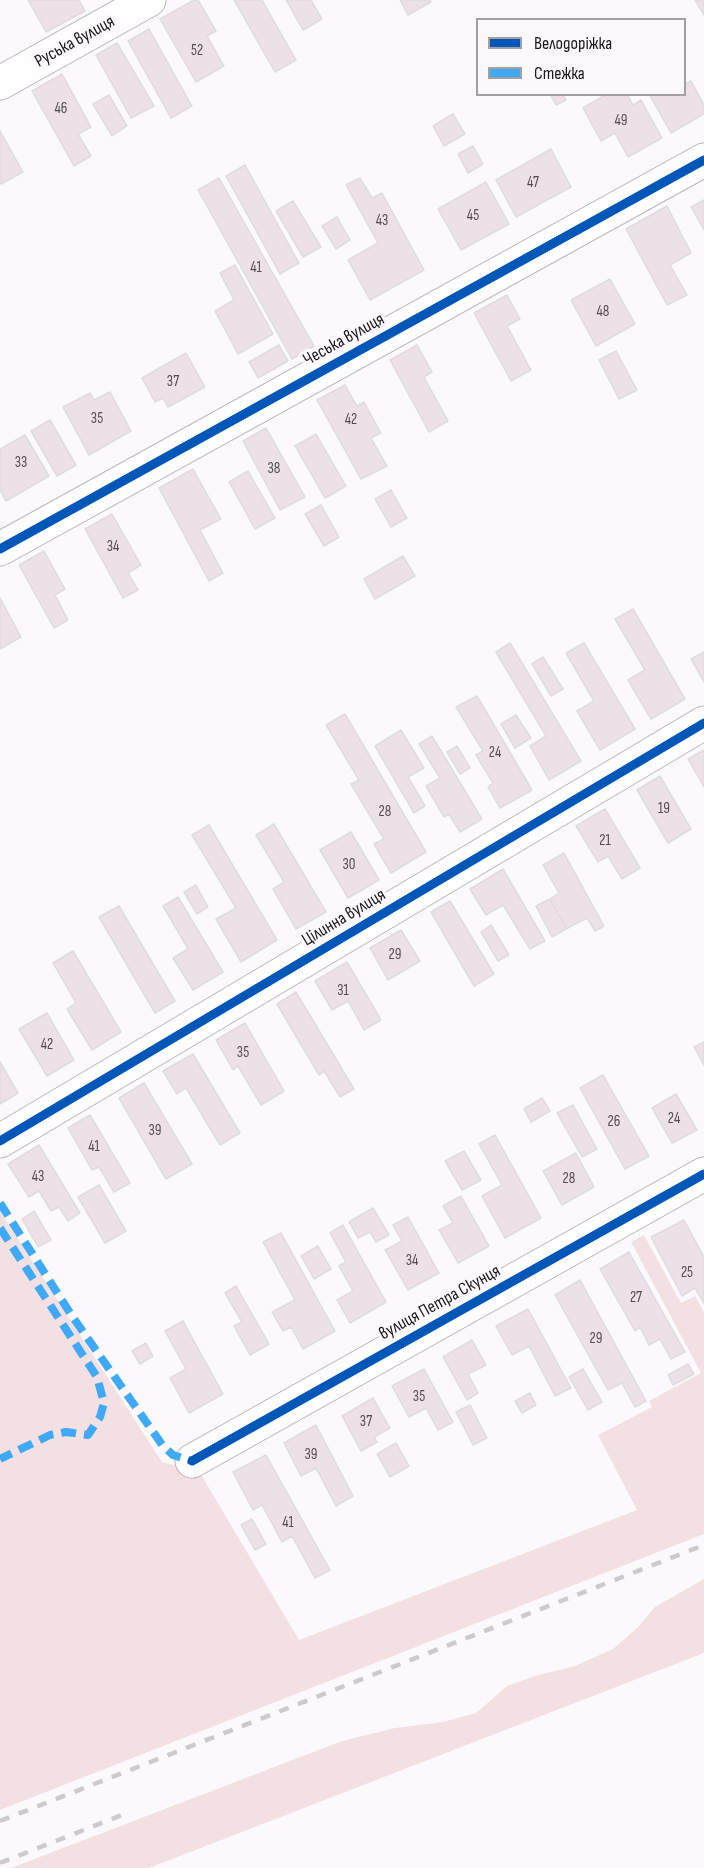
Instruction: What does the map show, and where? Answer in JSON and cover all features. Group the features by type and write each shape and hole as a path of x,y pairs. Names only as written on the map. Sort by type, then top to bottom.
{"street":[{"name":"Руська вулиця","path":"0,83 149,0"},
{"name":"Чеська вулиця","path":"0,549 704,160"},
{"name":"Цілинна вулиця","path":"0,1141 704,723"},
{"name":"вулиця Петра Скунця","path":"192,1461 704,1174"}],"shaded area":[{"path":"0,1211 162,1462 199,1471 299,1640 637,1510 598,1435 652,1407 649,1401 701,1373 631,1242 644,1235 681,1303 695,1296 704,1312 704,1534 0,1810"},
{"path":"704,1579 704,1653 149,1868 11,1868 342,1741 395,1728 443,1722 476,1713 507,1686 538,1675 575,1666 613,1649 638,1627 655,1607"}],"building":[{"path":"28,0 79,0 85,11 46,32"},
{"path":"198,0 216,31 207,36 224,66 196,82 160,19"},
{"path":"234,0 262,0 296,60 275,72"},
{"path":"286,0 311,0 322,19 303,30"},
{"path":"400,0 430,0 431,2 408,15"},
{"path":"695,0 704,0 704,15"},
{"path":"149,29 192,106 171,118 128,41"},
{"path":"117,43 154,106 131,118 96,55"},
{"path":"62,74 91,127 78,134 91,156 74,166 32,91"},
{"path":"691,81 704,105 704,114 671,133 650,96 686,96 686,84"},
{"path":"109,95 127,126 112,136 93,104"},
{"path":"551,96 564,96 566,100 556,105"},
{"path":"604,96 628,96 633,105 641,100 662,138 628,157 615,133 601,141 583,108"},
{"path":"453,114 465,134 444,146 433,126"},
{"path":"0,131 23,172 1,184 0,182"},
{"path":"473,146 483,164 468,173 458,154"},
{"path":"551,149 571,187 516,217 496,180"},
{"path":"245,165 299,263 280,274 226,176"},
{"path":"219,178 314,346 292,359 198,190"},
{"path":"360,178 372,198 382,193 424,270 370,300 348,260 378,243 346,185"},
{"path":"486,182 509,224 461,250 438,209"},
{"path":"704,200 704,230 691,207"},
{"path":"293,201 321,247 303,257 276,211"},
{"path":"667,206 691,253 670,265 687,295 667,305 626,229"},
{"path":"337,217 350,240 336,249 322,226"},
{"path":"235,265 273,334 238,354 215,311 234,300 220,273"},
{"path":"610,279 635,324 596,346 571,300"},
{"path":"507,295 520,319 507,326 531,370 511,381 474,313"},
{"path":"279,345 288,361 258,378 249,362"},
{"path":"417,345 432,372 424,377 448,421 429,432 390,360"},
{"path":"616,351 637,390 619,399 599,360"},
{"path":"186,353 205,387 168,407 163,398 155,402 142,378"},
{"path":"345,385 357,406 364,402 381,433 371,438 387,466 361,479 317,400"},
{"path":"110,392 131,431 89,455 63,407 90,393 94,400"},
{"path":"50,420 76,465 57,476 31,431"},
{"path":"266,428 305,497 280,510 243,441"},
{"path":"316,434 346,486 325,498 295,446"},
{"path":"25,435 49,476 6,501 0,490 0,449"},
{"path":"193,469 221,519 200,530 223,573 209,581 159,488"},
{"path":"248,471 275,518 255,529 229,482"},
{"path":"391,490 407,518 391,527 375,499"},
{"path":"321,505 339,537 324,546 305,514"},
{"path":"112,514 141,565 128,573 138,590 123,598 85,529"},
{"path":"44,551 65,589 55,595 68,620 54,628 19,565"},
{"path":"403,556 415,576 375,599 364,579"},
{"path":"0,598 21,637 0,649"},
{"path":"633,609 685,699 651,719 628,680 645,670 615,619"},
{"path":"510,643 581,761 549,780 530,746 546,736 496,652"},
{"path":"584,643 635,729 600,750 577,711 594,701 566,653"},
{"path":"704,652 704,682 691,659"},
{"path":"543,657 563,689 551,696 532,664"},
{"path":"477,696 532,790 500,808 488,787 493,783 476,755 483,751 456,707"},
{"path":"345,714 426,852 391,873 374,844 384,839 351,784 359,780 326,725"},
{"path":"516,715 531,738 515,748 501,724"},
{"path":"401,730 424,768 408,777 425,806 414,813 375,746"},
{"path":"432,736 482,819 460,832 449,814 444,817 426,786 440,778 419,744"},
{"path":"457,746 470,768 460,774 447,752"},
{"path":"704,750 704,787 688,759"},
{"path":"660,776 691,829 668,843 637,790"},
{"path":"605,809 640,868 622,879 608,856 598,862 576,826"},
{"path":"274,824 326,912 296,929 273,889 284,882 256,835"},
{"path":"209,825 277,940 241,962 216,919 236,908 192,835"},
{"path":"351,832 379,880 348,898 320,850"},
{"path":"564,853 604,926 595,931 587,918 566,929 550,899 559,893 543,865"},
{"path":"503,869 545,941 530,949 503,905 486,915 470,889"},
{"path":"196,885 208,907 197,914 184,892"},
{"path":"178,897 223,972 193,990 173,958 188,949 163,906"},
{"path":"550,899 566,929 552,937 536,906"},
{"path":"450,901 494,974 474,986 431,912"},
{"path":"119,906 175,1001 155,1013 99,917"},
{"path":"491,925 509,955 498,961 481,932"},
{"path":"401,930 420,961 388,980 370,948"},
{"path":"73,951 121,1032 92,1050 67,1009 76,1003 53,963"},
{"path":"347,962 381,1020 364,1030 348,1001 332,1010 315,981"},
{"path":"296,992 354,1089 340,1097 324,1071 319,1075 277,1004"},
{"path":"47,1013 74,1060 47,1076 19,1029"},
{"path":"245,1023 284,1091 261,1105 238,1066 233,1070 216,1040"},
{"path":"704,1042 704,1065 694,1047"},
{"path":"193,1054 240,1133 220,1145 186,1088 177,1094 163,1071"},
{"path":"0,1062 18,1093 0,1104"},
{"path":"603,1075 649,1156 625,1169 580,1088"},
{"path":"144,1083 192,1164 166,1179 119,1098"},
{"path":"676,1094 697,1130 672,1143 652,1108"},
{"path":"542,1098 550,1111 531,1122 524,1109"},
{"path":"573,1105 597,1149 582,1157 557,1113"},
{"path":"90,1115 130,1183 114,1192 99,1167 92,1170 68,1128"},
{"path":"495,1135 541,1218 505,1238 482,1196 502,1185 479,1144"},
{"path":"39,1145 80,1213 68,1221 59,1207 51,1211 39,1191 29,1197 8,1164"},
{"path":"464,1151 481,1180 462,1190 445,1161"},
{"path":"576,1153 594,1187 562,1205 543,1171"},
{"path":"99,1185 126,1231 105,1243 78,1197"},
{"path":"461,1196 489,1246 458,1263 439,1230 453,1223 443,1206"},
{"path":"373,1208 389,1235 376,1242 370,1232 358,1238 349,1222"},
{"path":"34,1211 51,1240 38,1247 22,1219"},
{"path":"408,1217 439,1273 408,1290 385,1250 402,1241 393,1225"},
{"path":"684,1220 704,1257 704,1304 695,1288 682,1296 651,1237"},
{"path":"343,1225 386,1302 350,1323 337,1300 353,1291 339,1266 346,1262 330,1233"},
{"path":"281,1233 335,1331 303,1349 291,1327 283,1331 272,1312 295,1300 263,1242"},
{"path":"318,1246 331,1269 314,1279 301,1256"},
{"path":"629,1252 685,1352 671,1359 660,1339 649,1345 640,1327 635,1331 600,1269"},
{"path":"580,1280 646,1401 635,1407 622,1383 608,1390 555,1295"},
{"path":"236,1286 269,1344 250,1355 234,1326 242,1322 225,1293"},
{"path":"528,1309 571,1388 555,1396 529,1346 512,1355 496,1326"},
{"path":"183,1321 223,1394 189,1413 170,1378 186,1369 165,1331"},
{"path":"472,1340 486,1365 468,1374 478,1393 467,1400 443,1357"},
{"path":"146,1343 153,1356 140,1364 132,1351"},
{"path":"688,1364 694,1374 673,1385 668,1375"},
{"path":"424,1369 453,1422 438,1430 426,1408 409,1417 392,1386"},
{"path":"583,1369 602,1402 588,1410 569,1377"},
{"path":"530,1393 536,1405 522,1413 515,1401"},
{"path":"373,1398 390,1428 374,1437 377,1442 361,1451 342,1416"},
{"path":"470,1405 487,1438 473,1445 456,1412"},
{"path":"316,1425 353,1496 336,1506 316,1468 301,1476 284,1443"},
{"path":"396,1443 409,1466 390,1477 377,1454"},
{"path":"266,1455 330,1570 315,1578 292,1536 282,1542 262,1505 253,1510 233,1472"},
{"path":"252,1519 266,1544 255,1550 241,1525"}],"railway":[{"path":"0,1821 704,1545"},
{"path":"0,1863 127,1813"}],"marked path":[{"path":"0,1203 72,1316 163,1446 173,1455 192,1461"},
{"path":"0,1228 97,1377 104,1403 100,1417 88,1435 66,1432 50,1435 0,1459"}],"cycle path":[{"path":"0,549 704,160"},
{"path":"0,1141 704,723"},
{"path":"192,1461 704,1174"}]}
